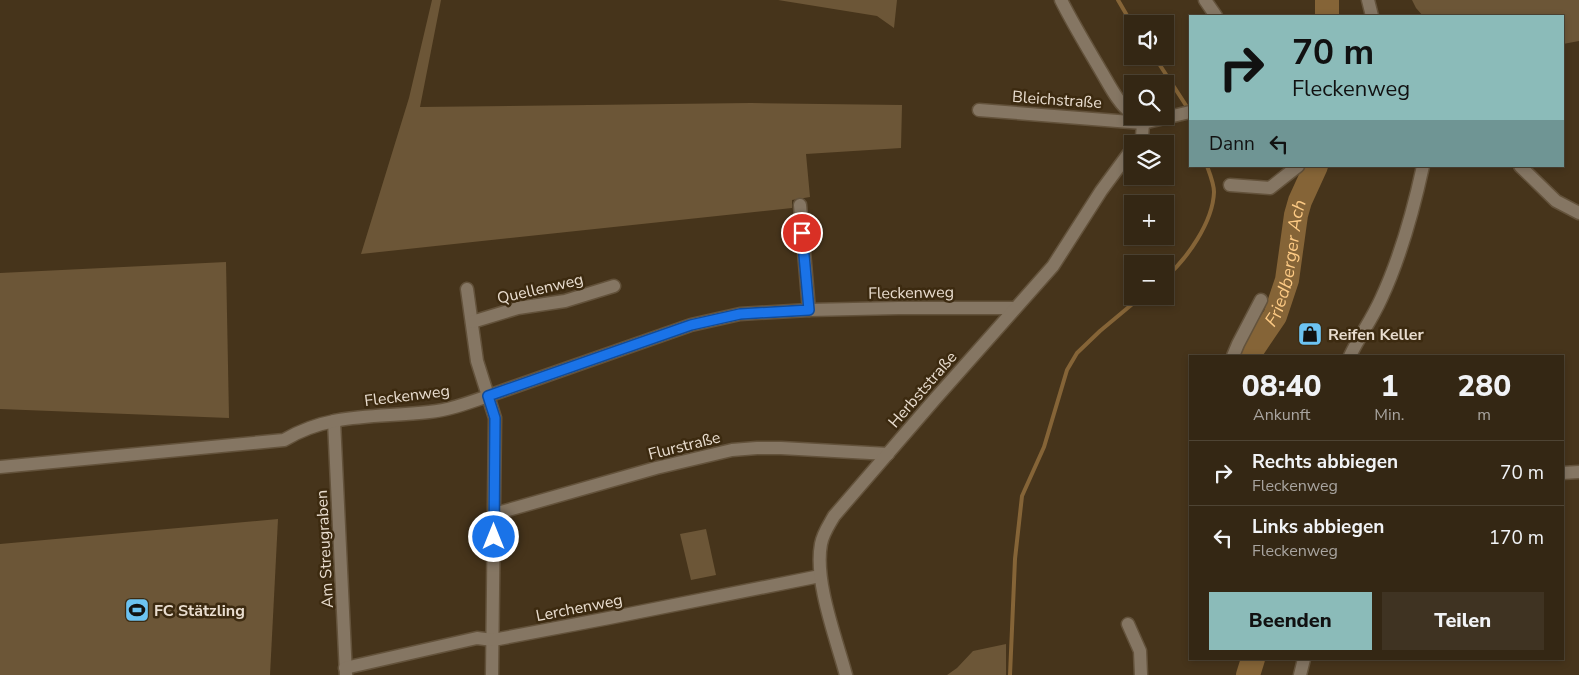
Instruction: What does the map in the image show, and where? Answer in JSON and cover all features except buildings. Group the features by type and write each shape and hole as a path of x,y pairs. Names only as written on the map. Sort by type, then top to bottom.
{"street":[{"path":"1061,0 1076,30 1124,108"},
{"path":"1205,0 1215,15"},
{"path":"1368,0 1372,15"},
{"name":"Bleichstraße","path":"979,110 1124,117"},
{"name":"Bleichstraße","path":"1174,114 1188,112"},
{"name":"Herbststraße","path":"846,675 820,576 822,542 826,530 834,516 1053,266 1101,191 1124,160"},
{"path":"1230,185 1270,188 1297,167"},
{"path":"1351,355 1390,279 1402,246 1423,167"},
{"path":"1521,167 1556,201 1579,213"},
{"path":"800,205 809,310"},
{"name":"Quellenweg","path":"472,322 518,308 565,301 614,286"},
{"path":"467,289 477,361 495,418 492,675"},
{"path":"1233,355 1261,300"},
{"name":"Fleckenweg","path":"0,467 284,440 302,429 334,421 371,415 430,412 455,407 691,325 740,314 899,308 1015,308"},
{"name":"Am Streugraben","path":"334,421 345,671"},
{"name":"Flurstraße","path":"494,514 656,468 732,450 781,448 888,454"},
{"path":"1564,473 1579,472"},
{"name":"Lerchenweg","path":"345,671 477,638 493,640 820,576"},
{"path":"1128,624 1140,651 1141,675"},
{"path":"1300,675 1304,660"}],"shaded area":[{"path":"432,0 441,0 420,107 751,103 902,105 901,148 806,154 810,197 792,200 792,208 361,254 409,98"},
{"path":"778,0 897,0 894,28 877,16"},
{"path":"1412,0 1579,0 1579,41 1564,44 1564,15 1422,15"},
{"path":"226,262 229,418 0,409 0,273"},
{"name":"FC Stätzling","path":"278,519 270,675 0,675 0,544"},
{"path":"706,529 716,575 691,580 680,534"},
{"path":"1006,644 1006,675 947,675 957,668 973,651"}],"waterway":[{"path":"1118,0 1127,15"},
{"name":"Friedberger Ach","path":"1327,0 1327,15"},
{"path":"1160,65 1189,110"},
{"path":"1174,269 1197,239 1213,204 1213,182 1207,167"},
{"name":"Friedberger Ach","path":"1250,355 1275,316 1287,280 1296,215 1300,201 1316,167"},
{"path":"1010,675 1015,559 1022,496 1044,447 1067,370 1077,353 1131,305"},
{"name":"Friedberger Ach","path":"1248,675 1253,660"}],"place":[{"name":"Reifen Keller","path":"1310,334"},
{"name":"FC Stätzling","path":"137,610"}],"route":[{"path":"494,537 495,418 488,396 691,325 740,314 809,310 802,233"}]}
